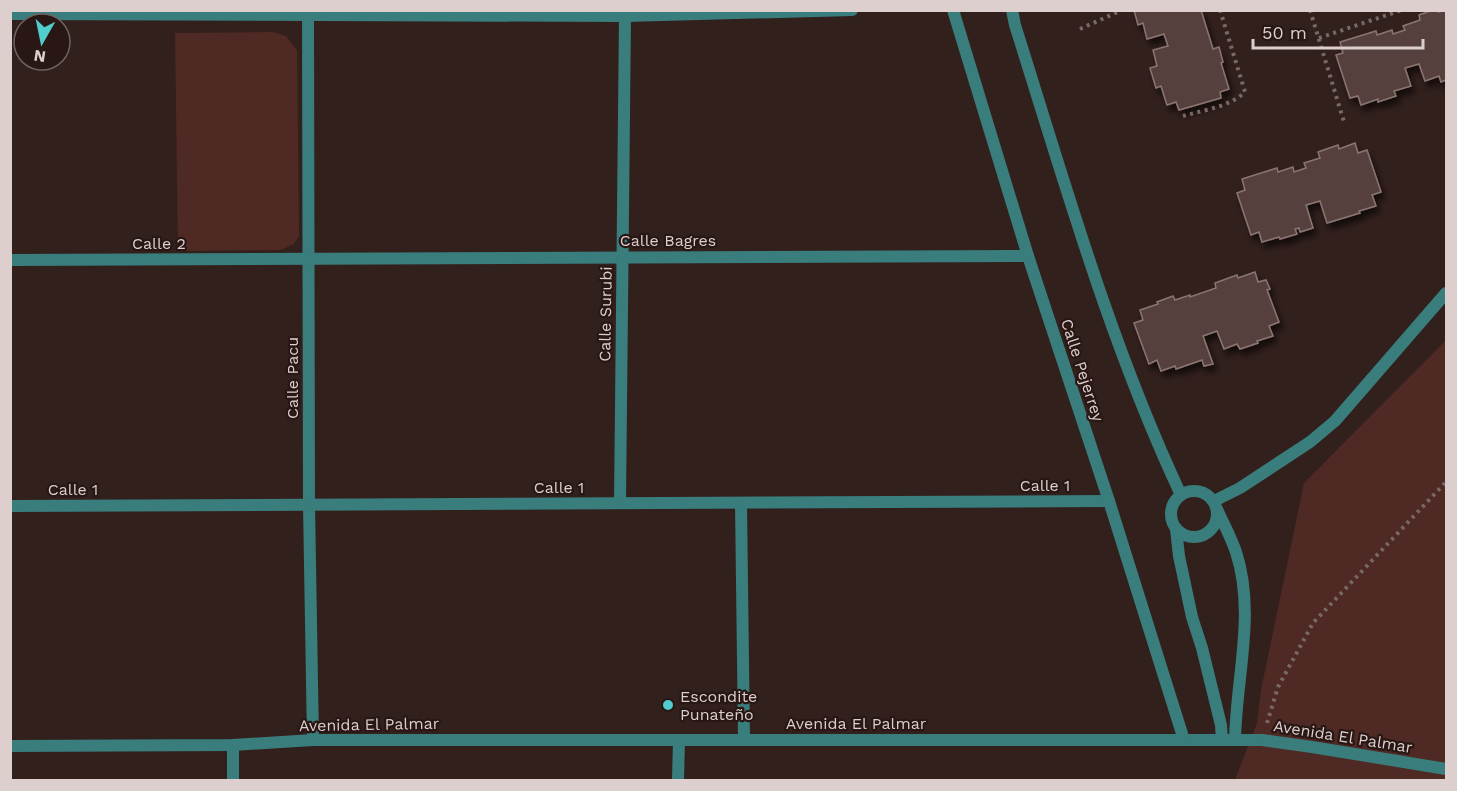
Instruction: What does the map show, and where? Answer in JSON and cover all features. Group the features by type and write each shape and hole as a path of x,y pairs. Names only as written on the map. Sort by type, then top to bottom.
{"street":[{"path":"10,14 587,13 625,16 852,10"},
{"name":"Calle Pejerrey","path":"953,10 1028,256 1109,501 1184,740"},
{"path":"1012,10 1099,288 1133,384 1181,495"},
{"name":"Calle Pacu","path":"308,15 309,504 313,740"},
{"name":"Calle Surubi","path":"620,503 625,16"},
{"name":"Calle Bagres","path":"309,258 1028,256"},
{"name":"Calle 2","path":"10,260 309,258"},
{"path":"1216,505 1310,442 1335,421 1446,293"},
{"path":"1216,505 1217,518 1214,526 1209,533 1201,537 1184,535 1172,523 1171,515 1175,500 1181,495 1190,491 1207,494 1216,505 1236,552 1243,586 1245,626 1228,740"},
{"name":"Calle 1","path":"10,506 1109,501"},
{"path":"741,503 744,739"},
{"path":"1176,529 1179,556 1192,616 1221,725 1228,740"},
{"name":"Avenida El Palmar","path":"10,746 233,745 313,740 1262,740 1446,769"},
{"path":"678,780 679,740"},
{"path":"233,745 233,780"}],"path":[{"path":"1080,29 1122,10"},
{"path":"1183,116 1227,104 1245,92 1220,10"},
{"path":"1310,10 1344,122"},
{"path":"1319,38 1402,10"},
{"path":"1262,740 1278,687 1313,623 1446,482"}],"shaded area":[{"path":"273,32 286,36 297,50 299,236 294,244 281,250 178,251 175,33"},
{"path":"1446,340 1446,780 1235,780 1257,723 1261,690 1304,483"}],"building":[{"path":"1134,10 1201,10 1213,49 1219,47 1223,62 1221,63 1229,89 1220,92 1221,98 1179,110 1176,102 1167,105 1161,86 1156,88 1150,68 1157,66 1153,50 1168,46 1164,34 1147,39 1143,23 1138,25"},
{"path":"1433,10 1439,12 1446,10 1446,80 1441,82 1439,76 1425,81 1419,64 1405,68 1411,86 1394,91 1396,96 1361,105 1358,96 1350,98 1336,55 1343,53 1340,42 1376,31 1377,35 1392,30 1393,34 1405,30 1403,26 1420,20 1419,15"},
{"path":"1355,143 1358,153 1367,150 1381,192 1372,195 1376,206 1327,223 1320,201 1306,205 1313,228 1300,232 1299,228 1295,229 1297,234 1262,242 1259,232 1251,235 1237,193 1245,190 1242,179 1277,168 1278,172 1293,167 1294,172 1306,168 1304,163 1320,158 1318,152 1338,145 1339,149"},
{"path":"1255,272 1258,282 1266,280 1270,289 1267,290 1279,322 1269,326 1273,336 1240,349 1237,344 1224,349 1217,331 1203,336 1213,364 1204,366 1202,360 1176,369 1175,366 1161,371 1157,360 1149,364 1134,323 1143,320 1140,310 1173,296 1175,300 1190,295 1190,297 1216,288 1215,283 1237,275 1238,278"}],"place":[{"name":"Escondite Punateño","path":"668,705"}]}
